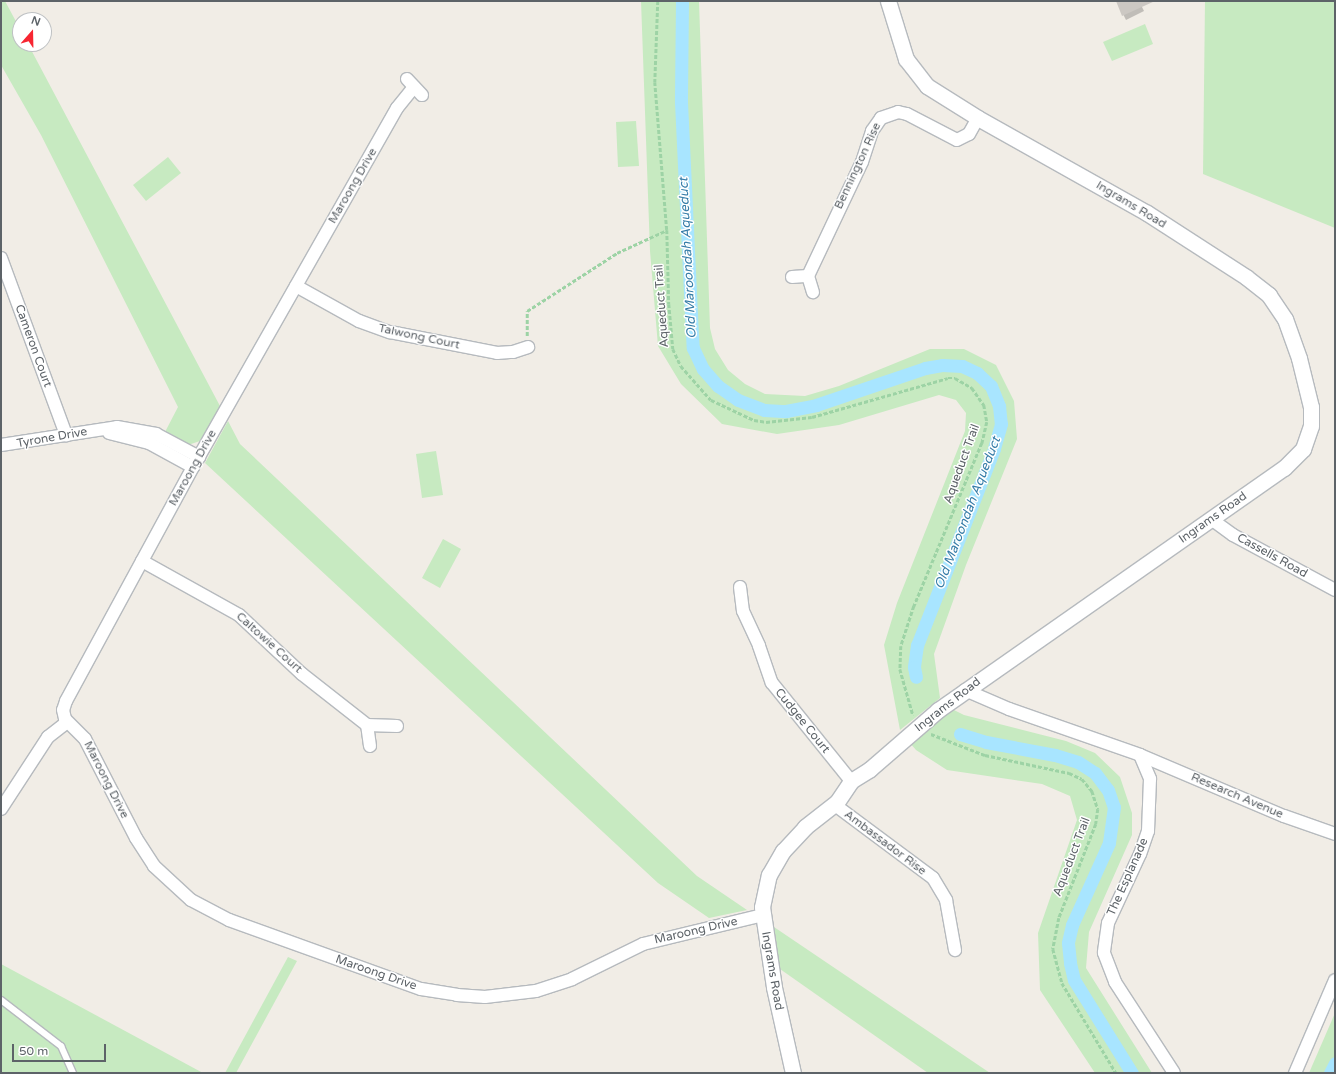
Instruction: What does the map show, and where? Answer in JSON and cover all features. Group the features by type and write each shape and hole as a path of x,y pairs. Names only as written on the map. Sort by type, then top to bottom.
{"street":[{"name":"Ingrams Road","path":"793,1073 774,987 763,915 765,887 777,859 805,827 835,805 851,781 870,769 917,728 965,690 1293,461 1303,449 1310,435 1311,407 1305,378 1290,330 1281,310 1269,295 1255,283 1147,213 934,92 912,70 900,46 888,1"},
{"name":"Maroong Drive","path":"415,87 397,108 196,462 66,701 63,710 67,722 85,739 136,838 154,866 191,900 229,920 421,988 485,997 536,991 572,979 635,947 657,939 763,915"},
{"name":"Bennington Rise","path":"808,276 862,162 872,131 881,118 898,112 907,114 957,140 969,134 978,118"},
{"name":"Cameron Court","path":"1,258 66,435"},
{"path":"792,277 808,276 813,292"},
{"name":"Talwong Court","path":"296,286 359,321 384,331 497,353 513,352 528,347"},
{"name":"Tyrone Drive","path":"1,446 102,430 149,443 196,462"},
{"name":"Cassells Road","path":"1211,519 1233,535 1335,590"},
{"name":"Caltowie Court","path":"142,561 239,615 306,677 367,725"},
{"name":"Cudgee Court","path":"740,587 744,615 759,646 772,683 851,781"},
{"path":"965,690 1009,709 1140,755"},
{"path":"1,809 48,738 67,722"},
{"path":"370,746 367,725 396,726"},
{"name":"Research Avenue","path":"1140,755 1284,816 1335,834"},
{"name":"The Esplanade","path":"1140,755 1150,779 1148,831 1140,854 1108,924 1104,953 1115,982 1174,1073"},
{"name":"Ambassador Rise","path":"835,805 932,878 946,900 955,950"},
{"path":"1295,1073 1335,980"}],"lane":[{"path":"1,1000 61,1046 73,1073"}],"path":[{"name":"Aqueduct Trail","path":"658,1 655,82 667,230 669,304 673,348 681,366 704,394 720,406 754,420 800,420 948,378 955,378 972,388 981,401 987,422 982,443 914,606 901,646 900,669 917,728 963,749 1069,773 1082,779 1092,791 1098,809 1096,824 1059,918 1053,949 1062,983 1116,1073"},
{"path":"528,347 527,311 617,253 667,230"}],"green space":[{"path":"1,1 5,1 12,14 12,52 32,52 220,406 200,441 188,445 165,432 178,407 41,135 1,65"},
{"path":"641,1 699,1 710,328 715,349 728,370 745,384 765,394 805,396 839,386 930,349 964,349 996,365 1014,401 1017,439 966,565 934,654 940,698 900,730 884,645 897,603 965,431 966,413 956,400 939,395 839,425 777,434 722,424 681,384 658,346 650,251"},
{"path":"1205,1 1335,1 1335,228 1203,174"},
{"path":"1145,24 1153,44 1112,61 1103,42"},
{"path":"636,121 639,166 618,167 616,122"},
{"path":"168,157 181,173 146,201 133,185"},
{"path":"228,421 240,444 697,876 747,910 709,918 658,883 205,463"},
{"path":"436,451 443,495 422,498 416,454"},
{"path":"443,539 461,549 440,588 422,578"},
{"path":"950,708 964,715 1066,741 1095,753 1120,777 1132,813 1132,835 1089,932 1086,968 1152,1073 1095,1073 1040,990 1038,933 1077,820 1070,796 1042,784 947,770 916,750 910,743"},
{"path":"774,927 990,1073 928,1073 780,969"},
{"path":"288,957 297,961 236,1073 225,1073"},
{"path":"1,964 203,1073 1,1073"},
{"path":"1335,1013 1335,1073 1309,1073"}],"building":[{"path":"1116,1 1155,1 1122,16"}],"waterway":[{"name":"Old Maroondah Aqueduct","path":"682,1 681,102 691,315 693,348 703,369 718,386 738,400 764,410 786,411 816,405 925,368 942,365 962,366 977,373 991,386 999,406 1001,424 994,449 917,645 914,667 916,677"},
{"name":"Old Maroondah Aqueduct","path":"960,734 986,742 1055,755 1078,762 1095,773 1108,790 1114,807 1109,843 1072,925 1068,943 1070,963 1074,980 1132,1073"},
{"name":"Old Maroondah Aqueduct","path":"1330,1073 1335,1063"}]}
